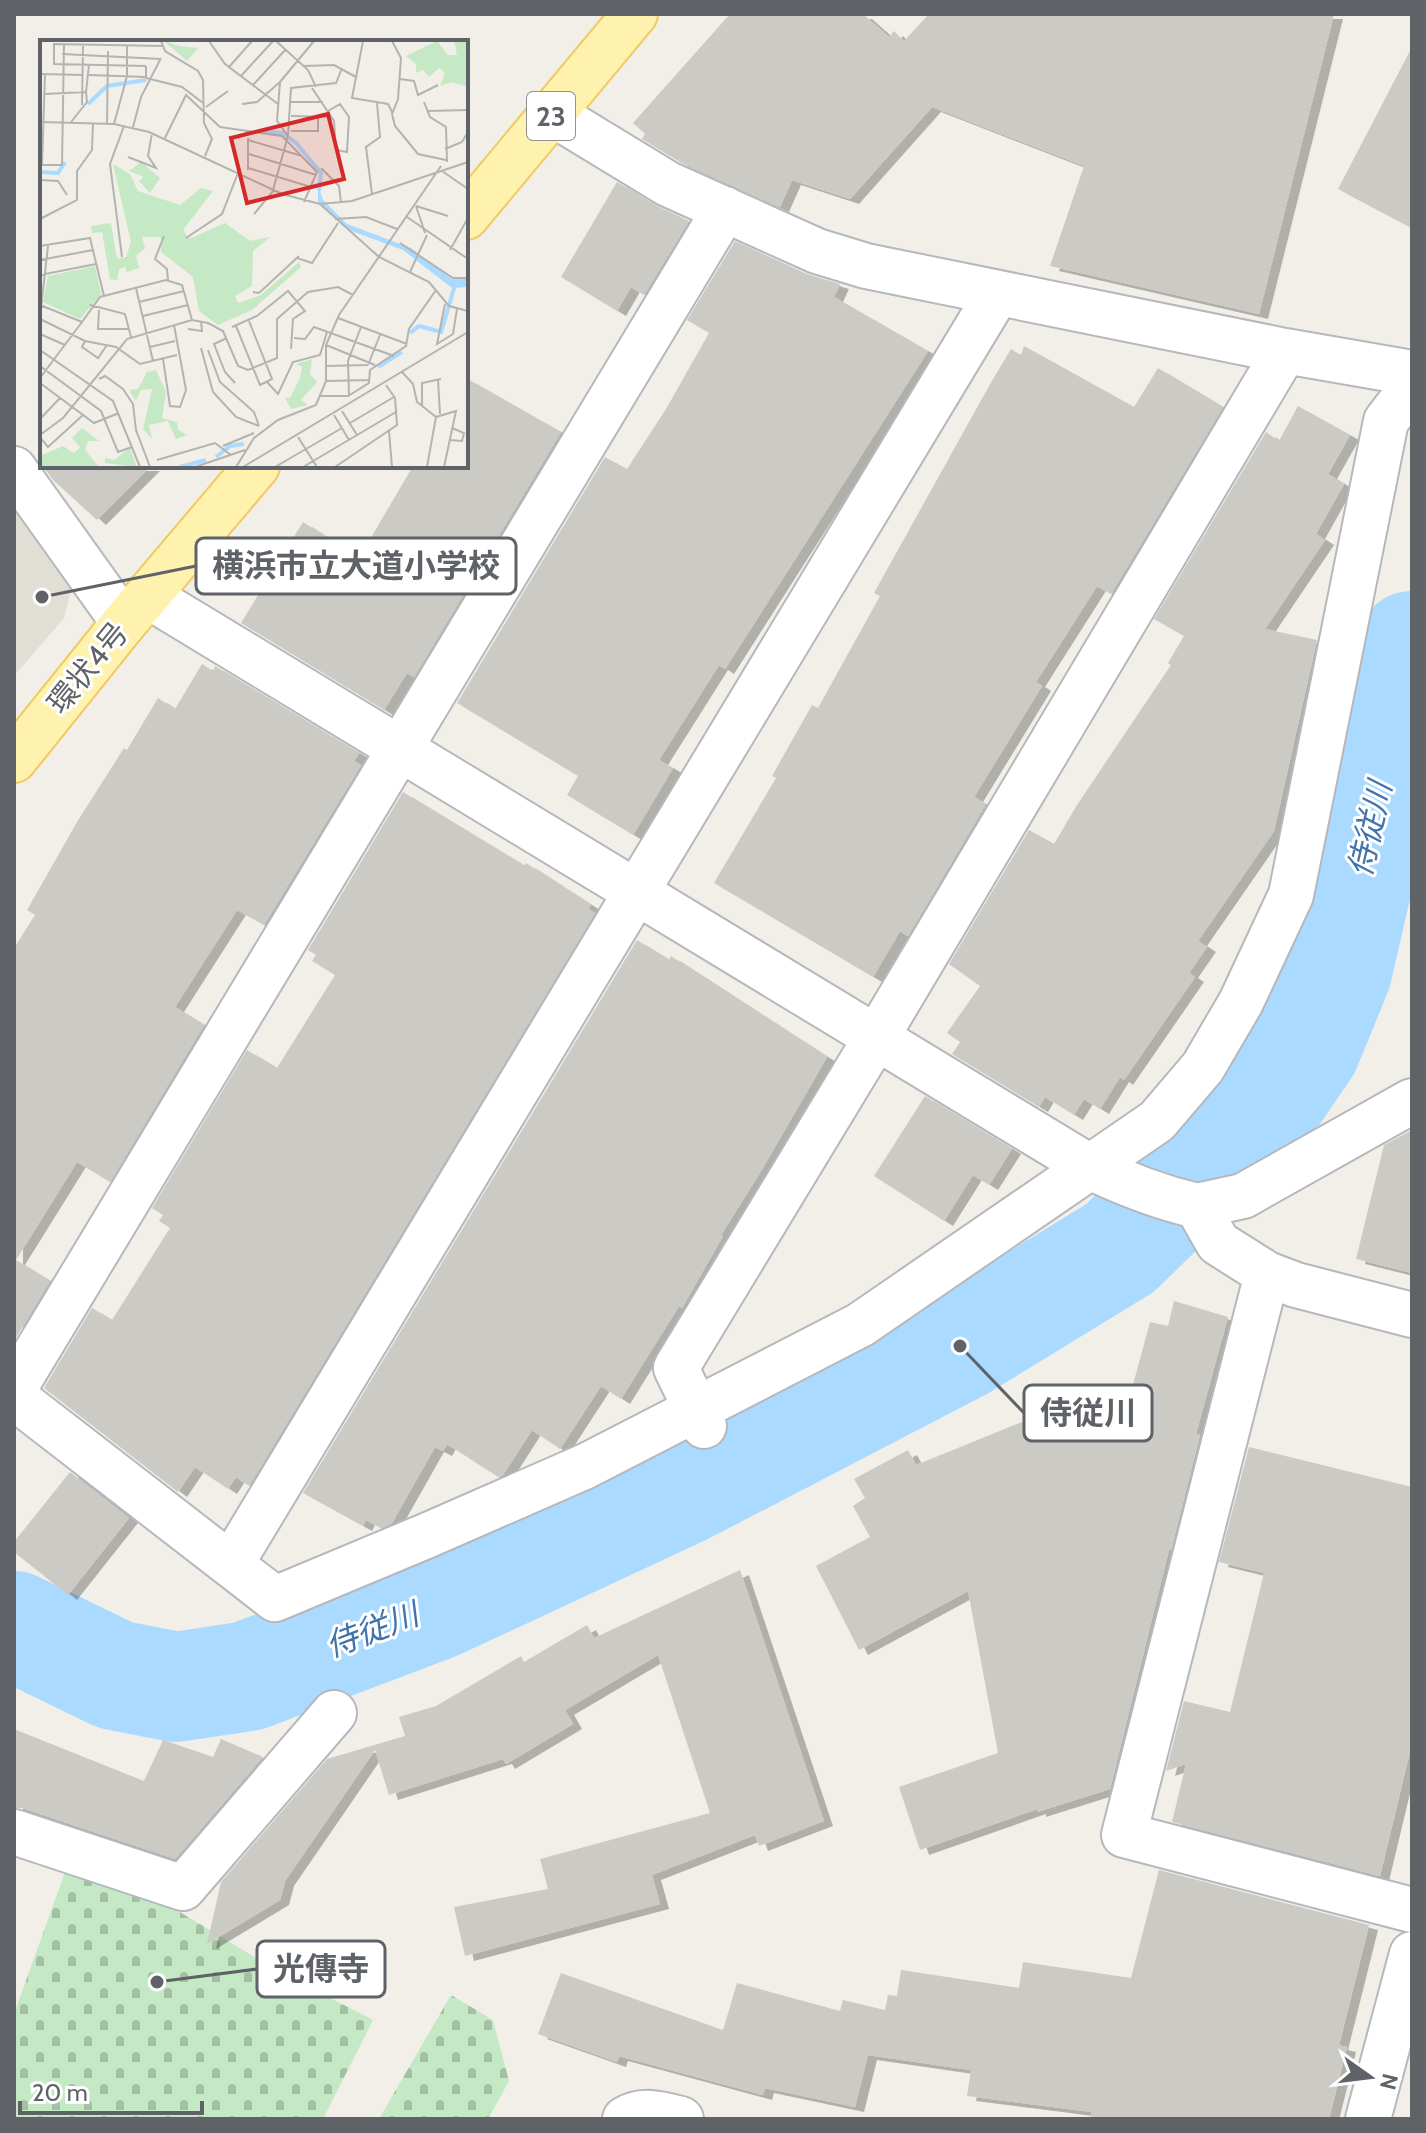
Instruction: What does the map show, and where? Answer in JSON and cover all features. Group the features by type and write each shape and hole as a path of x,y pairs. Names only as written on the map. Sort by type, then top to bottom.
{"main road":[{"name":"23","path":"468,215 635,14"},
{"name":"環状4号","path":"14,760 255,468"}],"street":[{"path":"553,114 668,184 817,251 866,266 1285,351 1412,373"},
{"path":"14,1389 725,209"},
{"path":"231,1564 997,294"},
{"path":"701,1418 676,1368 1285,351"},
{"path":"14,1397 275,1599 701,1418 1108,1176 1203,1067 1241,1002 1291,895 1386,421 1412,387"},
{"path":"14,469 136,609 399,749 1108,1176 1168,1199 1207,1225 1267,1274 1296,1285 1412,1315"},
{"path":"1207,1225 1243,1196 1412,1101"},
{"path":"1267,1274 1124,1835 1412,1910"},
{"path":"14,1832 183,1888 334,1713"},
{"path":"1368,2119 1412,1954"},
{"path":"625,2119 629,2115 655,2112 681,2119"}],"shaded area":[{"path":"14,495 74,577 64,618 14,676"}],"green space":[{"path":"65,1872 175,1909 276,1970 373,2020 323,2119 14,2119 14,2014"},
{"path":"451,1995 493,2020 509,2081 488,2119 379,2119"}],"building":[{"path":"730,14 863,14 889,37 894,31 904,41 929,14 1334,14 1259,314 1050,266 1084,166 932,107 850,199 792,180 780,207 680,162 642,139 645,134 633,123"},
{"path":"1412,47 1412,228 1338,189"},
{"path":"617,182 689,221 644,295 631,287 617,311 561,277"},
{"path":"735,241 807,274 840,284 834,297 928,351 725,669 719,665 659,760 673,768 633,835 567,795 578,776 457,703 605,457 627,469 666,409 709,333 687,320"},
{"path":"1024,346 1134,407 1158,368 1223,407 1111,594 1097,586 1036,682 1042,686 974,797 986,804 908,936 900,931 873,977 714,883 776,778 772,776 812,705 818,708 880,596 874,593 989,386 1011,349 1021,355"},
{"path":"468,379 561,432 414,677 407,673 384,710 241,623 303,522 359,558 412,468 468,468"},
{"path":"1298,406 1350,435 1328,474 1344,484 1316,534 1325,540 1265,629 1317,640 1274,831 1198,941 1207,947 1189,973 1195,977 1124,1080 1120,1077 1100,1109 1084,1099 1074,1115 1045,1097 1039,1107 952,1054 960,1042 947,1033 980,986 949,964 1029,830 1054,844 1171,665 1168,663 1184,636 1154,619 1266,432 1279,441"},
{"path":"44,468 149,468 97,520 53,480"},
{"path":"202,664 213,671 215,666 359,753 354,761 361,765 264,925 237,910 175,1007 204,1025 110,1182 77,1162 16,1260 50,1281 14,1341 14,948 35,915 27,910 124,748 127,750 158,698 175,709"},
{"path":"403,792 525,866 526,863 591,905 588,909 595,913 249,1486 236,1477 228,1489 195,1467 178,1492 44,1388 92,1308 112,1320 170,1228 159,1221 163,1215 152,1208 247,1050 277,1068 335,975 312,961 316,955 308,950"},
{"path":"637,940 669,960 671,956 827,1057 721,1235 682,1308 679,1306 621,1399 601,1386 560,1449 532,1430 503,1475 498,1477 447,1444 443,1451 435,1447 392,1523 381,1528 366,1520 363,1526 303,1493"},
{"path":"925,1096 1012,1149 989,1185 973,1175 944,1221 874,1176"},
{"path":"1412,1130 1412,1273 1356,1259 1384,1145"},
{"path":"1174,1301 1228,1317 1196,1434 1200,1435 1110,1789 1037,1812 1037,1809 920,1850 899,1787 998,1753 968,1591 859,1650 816,1566 870,1537 853,1506 865,1498 854,1479 908,1450 916,1465 1091,1394 1128,1403 1150,1322 1168,1326"},
{"path":"1249,1447 1412,1487 1412,1743 1380,1876 1172,1822 1186,1764 1166,1771 1184,1701 1230,1712 1264,1573 1219,1562"},
{"path":"70,1472 129,1518 68,1595 14,1552 14,1542"},
{"path":"740,1570 824,1821 759,1846 755,1835 652,1875 660,1904 465,1956 454,1907 548,1889 540,1859 710,1813 658,1655 565,1710 573,1724 506,1764 503,1759 389,1795 375,1750 285,1881 280,1900 207,1944 221,1882 327,1759 405,1736 399,1717 436,1706 521,1656 524,1662 587,1625 594,1638"},
{"path":"14,1729 144,1781 163,1740 213,1757 221,1739 263,1757 175,1859 22,1808 14,1808"},
{"path":"1159,1870 1369,1925 1339,2045 1347,2047 1329,2119 1090,2119 1092,2112 967,2096 971,2070 868,2055 855,2107 765,2088 763,2095 619,2056 617,2062 538,2034 561,1973 723,2030 737,1983 840,2011 843,2000 885,2010 888,1995 897,1996 901,1970 1019,1988 1023,1962 1131,1978"}],"waterway":[{"name":"侍従川","path":"14,1626 115,1675 176,1687 248,1676 436,1605 681,1491 960,1346 1120,1248 1265,1107 1306,1047 1337,971 1412,646"}],"place":[{"name":"横浜市立大道小学校","path":"42,597"},
{"name":"侍従川","path":"960,1346"},
{"name":"光傳寺","path":"157,1982"}]}
